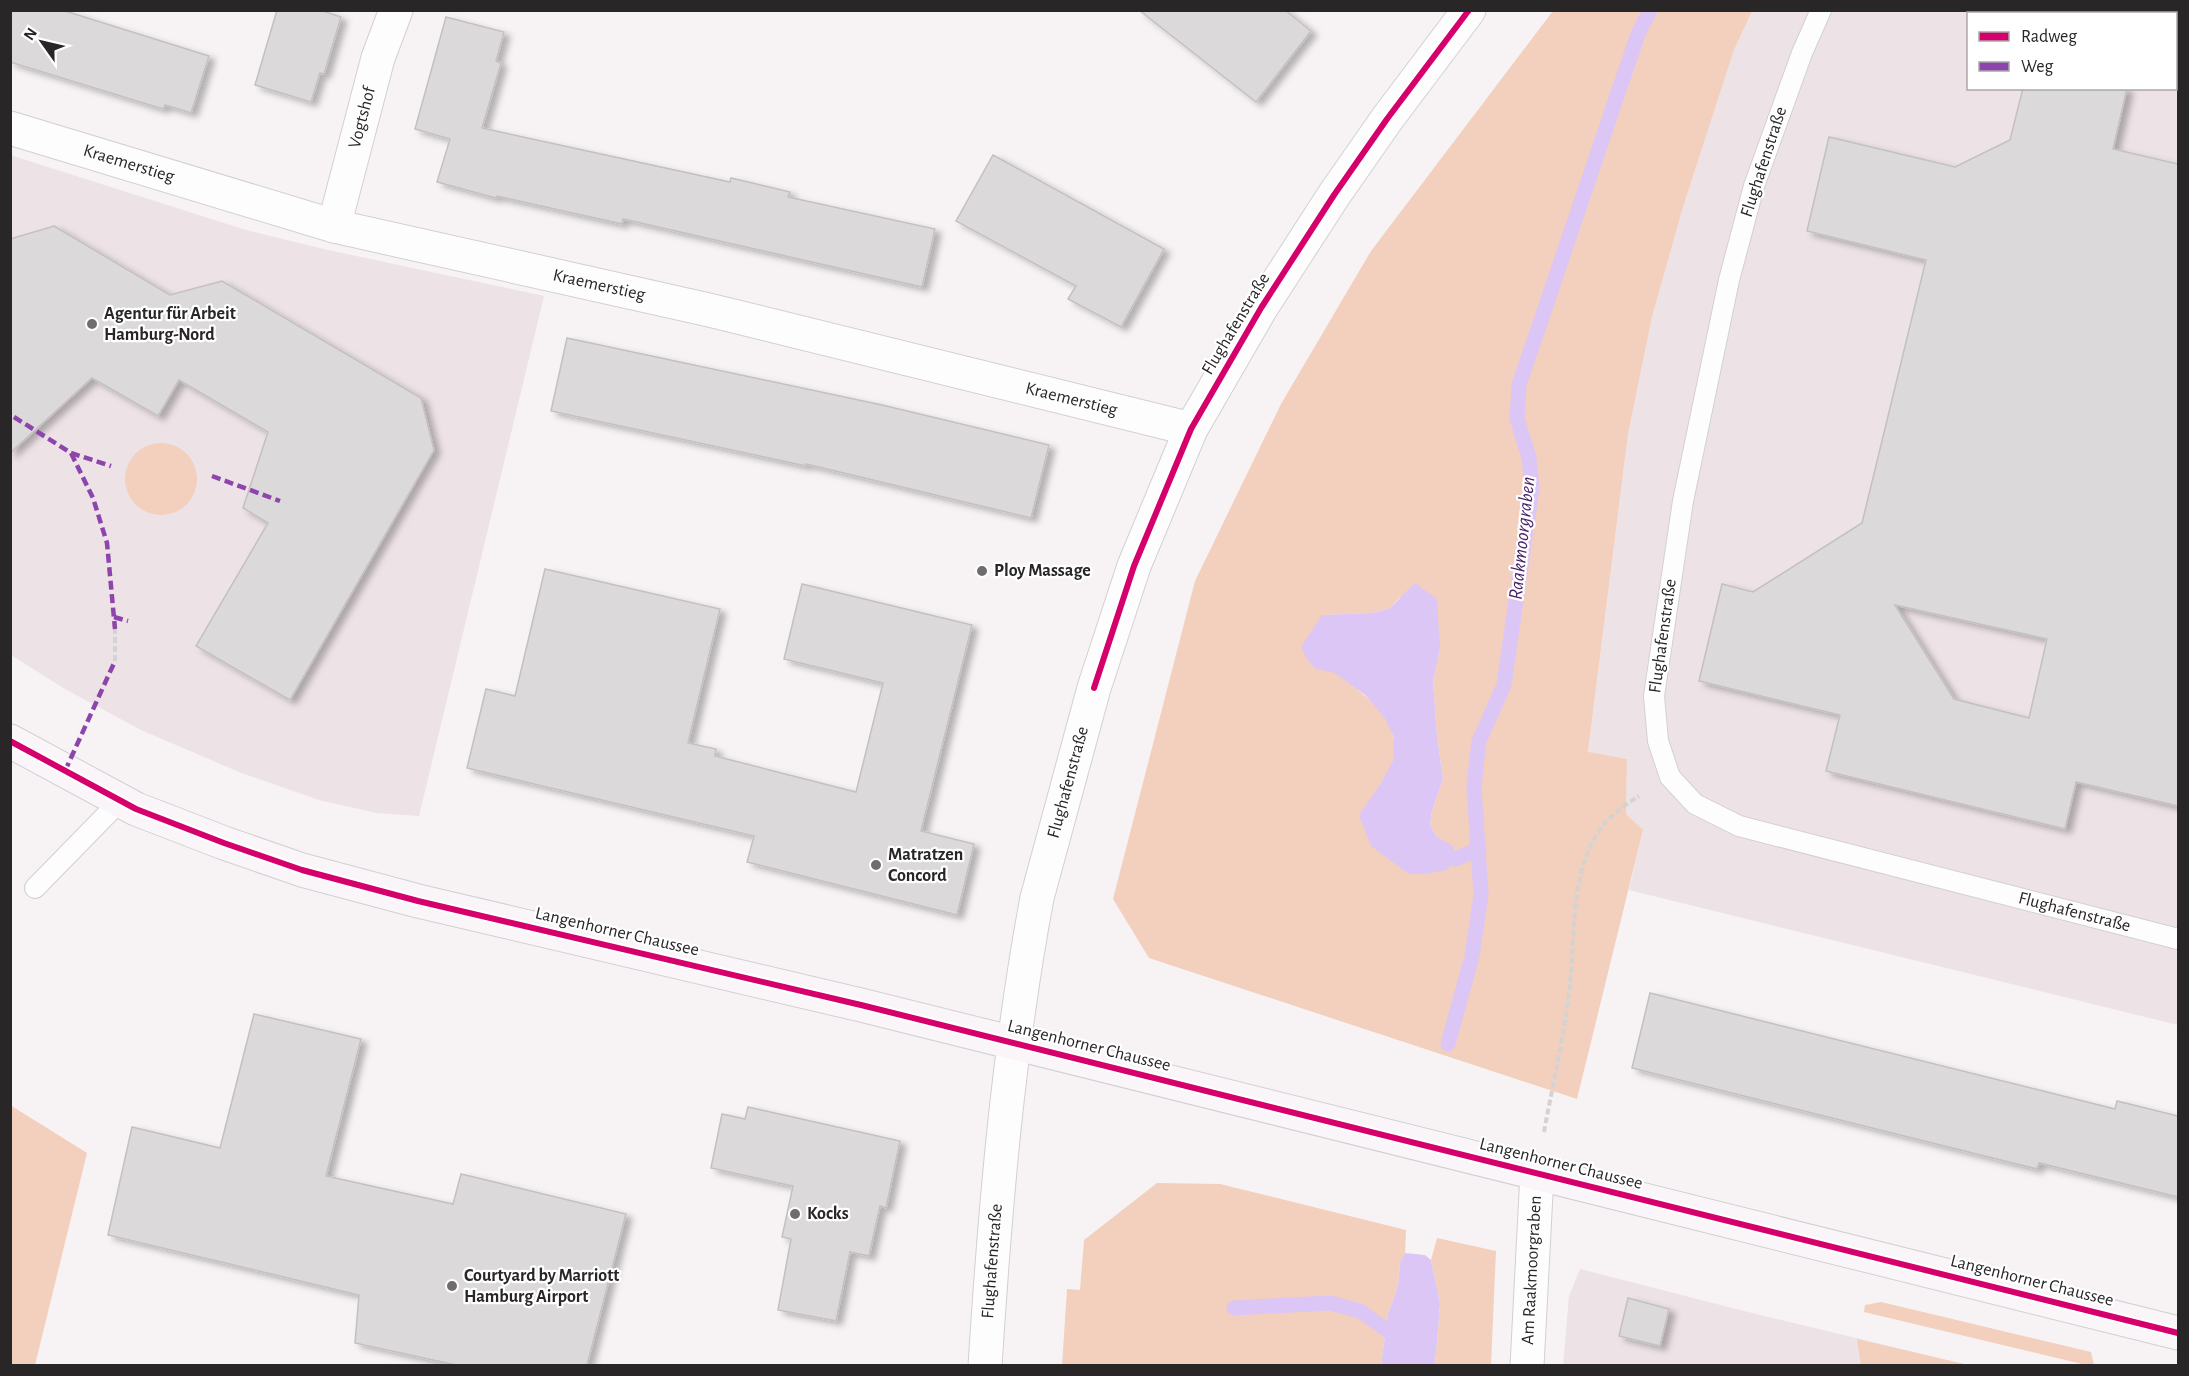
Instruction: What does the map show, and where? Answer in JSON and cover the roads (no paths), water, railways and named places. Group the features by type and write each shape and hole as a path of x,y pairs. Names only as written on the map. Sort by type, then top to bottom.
{"main road":[{"name":"Langenhorner Chaussee","path":"10,741 136,809 302,870 418,901 1014,1043 2178,1333"}],"street":[{"name":"Vogtshof","path":"334,226 378,58 396,10"},
{"name":"Flughafenstraße","path":"984,1365 1000,1168 1014,1043 1037,897 1094,688 1134,566 1191,429 1261,308 1334,195 1465,12"},
{"name":"Kraemerstieg","path":"10,128 334,226 709,310 1191,429"},
{"name":"Am Raakmoorgraben","path":"1527,1365 1537,1174"}],"lane":[{"name":"Flughafenstraße","path":"1821,10 1802,53 1754,186 1728,280 1683,501 1654,696 1658,741 1670,777 1695,804 1739,826 2178,939"},
{"path":"35,888 120,801"}],"waterway":[{"name":"Raakmoorgraben","path":"1448,1044 1472,956 1481,895 1474,786 1479,741 1504,685 1532,488 1529,458 1517,418 1519,385 1638,34 1650,10"},
{"path":"1455,859 1479,849"},
{"path":"1234,1308 1330,1303 1360,1311 1401,1340"}],"place":[{"name":"Agentur für Arbeit Hamburg-Nord","path":"92,324"},
{"name":"Ploy Massage","path":"982,571"},
{"name":"Matratzen Concord","path":"876,865"},
{"name":"Kocks","path":"795,1214"},
{"name":"Courtyard by Marriott Hamburg Airport","path":"452,1286"}]}
